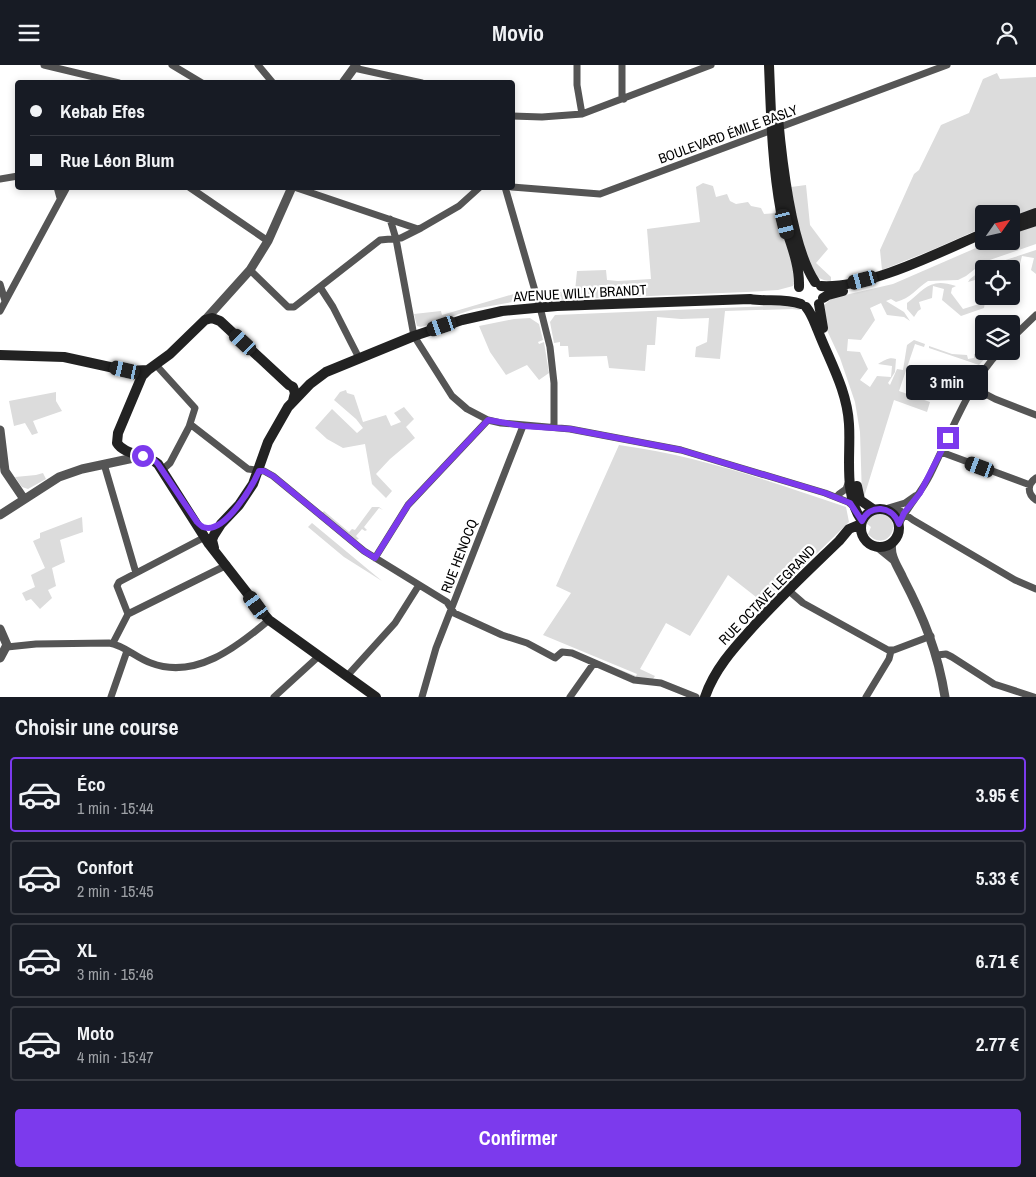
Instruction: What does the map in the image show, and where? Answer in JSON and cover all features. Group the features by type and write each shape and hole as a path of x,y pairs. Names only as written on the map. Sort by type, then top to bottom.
{"main road":[{"path":"768,65 776,129 794,223 802,253 823,293 821,301 824,328 839,360 852,406 855,426 857,491 855,501"},
{"path":"774,65 776,129 774,147 781,211 799,275 797,298 814,319 817,330 833,363 843,393 849,425 850,476 861,522 861,533 866,541"},
{"path":"1020,219 1036,213"},
{"path":"1020,226 1036,221"},
{"path":"798,289 806,281 818,284 844,285 882,275 975,237"},
{"path":"804,305 813,307 833,293 885,281 975,244"},
{"name":"AVENUE WILLY BRANDT","path":"283,379 297,384 414,336 483,315 507,310 540,307 750,299 798,289"},
{"name":"AVENUE WILLY BRANDT","path":"750,299 763,301 785,299 804,305"},
{"path":"293,401 295,389 220,321 212,318 205,320 142,376 116,441 121,449 154,460 197,522 205,537 256,605 269,619 376,697"},
{"path":"0,355 64,357 128,371 152,367"},
{"path":"128,371 134,377 137,386"},
{"path":"214,548 213,537 221,524 247,493 259,471 268,442 293,401 321,374"},
{"path":"839,541 854,537 878,547 887,546 897,536 899,527 890,508 874,509 855,501"},
{"path":"861,522 865,515 874,509"},
{"path":"197,522 207,527 221,524"},
{"name":"RUE OCTAVE LEGRAND","path":"705,697 712,679 742,639 849,529 861,522"}],"street":[{"path":"44,65 98,80"},
{"path":"172,65 197,80"},
{"path":"258,65 269,80"},
{"path":"576,65 582,114"},
{"path":"622,65 622,96 624,99"},
{"path":"515,116 542,117 582,114 711,65"},
{"name":"BOULEVARD ÉMILE BASLY","path":"515,187 600,194 947,65"},
{"path":"345,80 355,66 410,80"},
{"path":"758,135 764,135 774,147"},
{"path":"0,179 15,176"},
{"path":"58,190 60,198"},
{"path":"0,311 65,190"},
{"path":"193,190 268,241"},
{"path":"205,320 250,270 268,241 292,190"},
{"path":"302,190 418,229"},
{"path":"469,190 471,195"},
{"path":"250,270 290,308 294,307 380,240 396,239 418,229 460,206 477,190"},
{"path":"506,190 550,347 553,366 554,427"},
{"path":"390,219 396,239 414,336 452,396 467,409 488,420 523,426 554,427 681,450 855,501"},
{"path":"0,284 5,301"},
{"path":"320,287 333,307 359,358"},
{"path":"220,321 219,310 221,304"},
{"path":"1020,330 1036,315"},
{"path":"899,527 904,513 920,493 974,388 992,360"},
{"path":"152,367 195,408 190,424 171,460 162,470"},
{"path":"974,388 995,399 1036,415"},
{"path":"375,558 404,511 488,420"},
{"path":"190,424 248,469 264,471 273,476 364,551 447,602 454,613 502,635 527,643 555,658 559,654 568,652 634,680 661,683 696,697"},
{"name":"RUE HENOCQ","path":"422,697 436,648 523,426"},
{"path":"0,430 4,466 24,499"},
{"path":"941,452 1030,485"},
{"path":"0,515 59,477 104,463 143,456"},
{"path":"104,463 136,573"},
{"path":"835,495 846,489 850,476"},
{"path":"1036,478 1030,485 1029,493 1036,501"},
{"path":"890,508 904,503 920,493"},
{"path":"835,495 850,503 855,501"},
{"path":"890,508 904,513 1015,580 1036,589"},
{"path":"899,527 913,520"},
{"path":"128,614 117,585 119,582 205,537"},
{"path":"892,543 891,551 894,560 931,636 946,697"},
{"path":"878,547 894,560"},
{"path":"113,643 128,614 226,565"},
{"path":"346,676 395,623 419,585"},
{"path":"788,590 803,603 884,649 891,651 931,636"},
{"path":"7,647 113,643 149,663 159,666 189,667 221,655 240,643 269,619"},
{"path":"0,629 7,647 0,658"},
{"path":"111,697 127,651"},
{"path":"866,697 889,659 891,651"},
{"path":"937,655 946,654 994,684 1034,697"},
{"path":"274,697 319,656"},
{"path":"570,697 594,663"}],"shaded area":[{"path":"997,73 1000,79 1036,77 1036,209 1020,214 1020,205 975,205 975,231 882,270 880,250 914,174 919,170 941,125 969,113 983,79"},
{"path":"703,183 713,186 716,197 727,194 730,201 736,204 748,202 751,206 761,208 764,214 777,213 778,220 781,220 794,263 795,280 793,286 778,290 746,292 554,300 543,297 541,293 575,291 577,271 606,270 607,280 651,279 647,229 700,222 696,187"},
{"path":"806,185 810,225 828,249 816,263 831,277 831,281 819,278 813,271 800,235 791,187"},
{"path":"1036,224 1036,244 1020,250 1020,230"},
{"path":"975,248 975,250 1019,250 990,260 975,260 975,269 958,280 928,281 910,296 896,302 891,299 886,301 904,312 910,321 904,317 887,315 881,303 870,308 875,320 861,340 848,339 847,351 860,352 868,369 860,380 870,387 877,376 891,377 892,366 878,364 885,360 896,359 895,372 888,383 890,385 897,369 903,370 907,345 914,340 925,344 924,347 915,344 899,391 930,402 927,412 894,400 864,497 862,497 860,432 855,402 840,358 824,324 823,306 832,298 893,284"},
{"path":"1036,250 1036,274 1031,270 1034,258 1022,256 1020,264 1020,260 1005,260"},
{"path":"975,275 975,280 968,282"},
{"path":"940,283 956,286 952,288 951,293 963,309 976,305 984,305 984,308 961,316 942,300 944,289 933,286 932,298 919,302 921,309 914,317 907,309 907,303 924,289"},
{"path":"524,291 525,293 528,292 527,295 518,301 474,309 421,327 417,326 414,314 441,311 442,315"},
{"path":"791,305 801,310 725,311 720,359 695,357 696,347 707,342 709,318 681,319 657,317 655,345 647,345 645,371 609,368 607,356 569,357 568,346 560,346 560,342 554,343 550,322 555,315"},
{"path":"530,318 539,324 543,340 538,342 539,344 544,342 549,373 539,380 527,365 506,375 490,352 479,326"},
{"path":"929,346 952,354 967,355 968,359 974,358 975,354 975,360 984,360 979,365 929,348"},
{"path":"346,390 347,393 354,395 363,422 386,415 391,426 401,422 394,413 404,407 414,419 406,427 415,438 390,459 376,474 392,491 386,498 372,484 365,444 343,448 327,439 315,428 332,409 357,433 363,428 356,419 334,400 340,392"},
{"path":"56,392 56,401 62,411 33,421 38,433 32,435 25,423 14,426 9,401"},
{"path":"619,445 678,456 734,470 846,507 849,522 765,604 728,575 690,636 666,623 640,669 655,676 653,679 636,677 596,660 636,676 637,674 543,635 571,593 556,586"},
{"path":"43,473 46,479 28,489 22,487 15,477 36,475"},
{"path":"372,507 379,507 383,510 379,508 364,527 367,530 362,529 356,536 359,539 356,540 322,513 324,511 349,532 352,529 355,530"},
{"path":"879,513 887,516 892,521 893,527 888,538 882,541 875,540 868,534 871,527 866,523 871,516"},
{"path":"82,517 83,532 60,540 65,562 52,568 56,586 48,590 52,598 40,609 31,599 26,601 22,593 35,587 31,575 45,568 33,541 40,538 40,533"},
{"path":"312,523 382,581 344,557 308,527"}],"route":[{"path":"143,456 154,460 158,464 197,522 203,527 221,524 239,505 259,471 264,471 268,472 375,558 408,505 488,420 523,426 570,429 681,450 825,493 848,502 852,504 862,521 868,512 874,509 885,509 892,513 899,524 904,513 920,493 948,438"}]}
